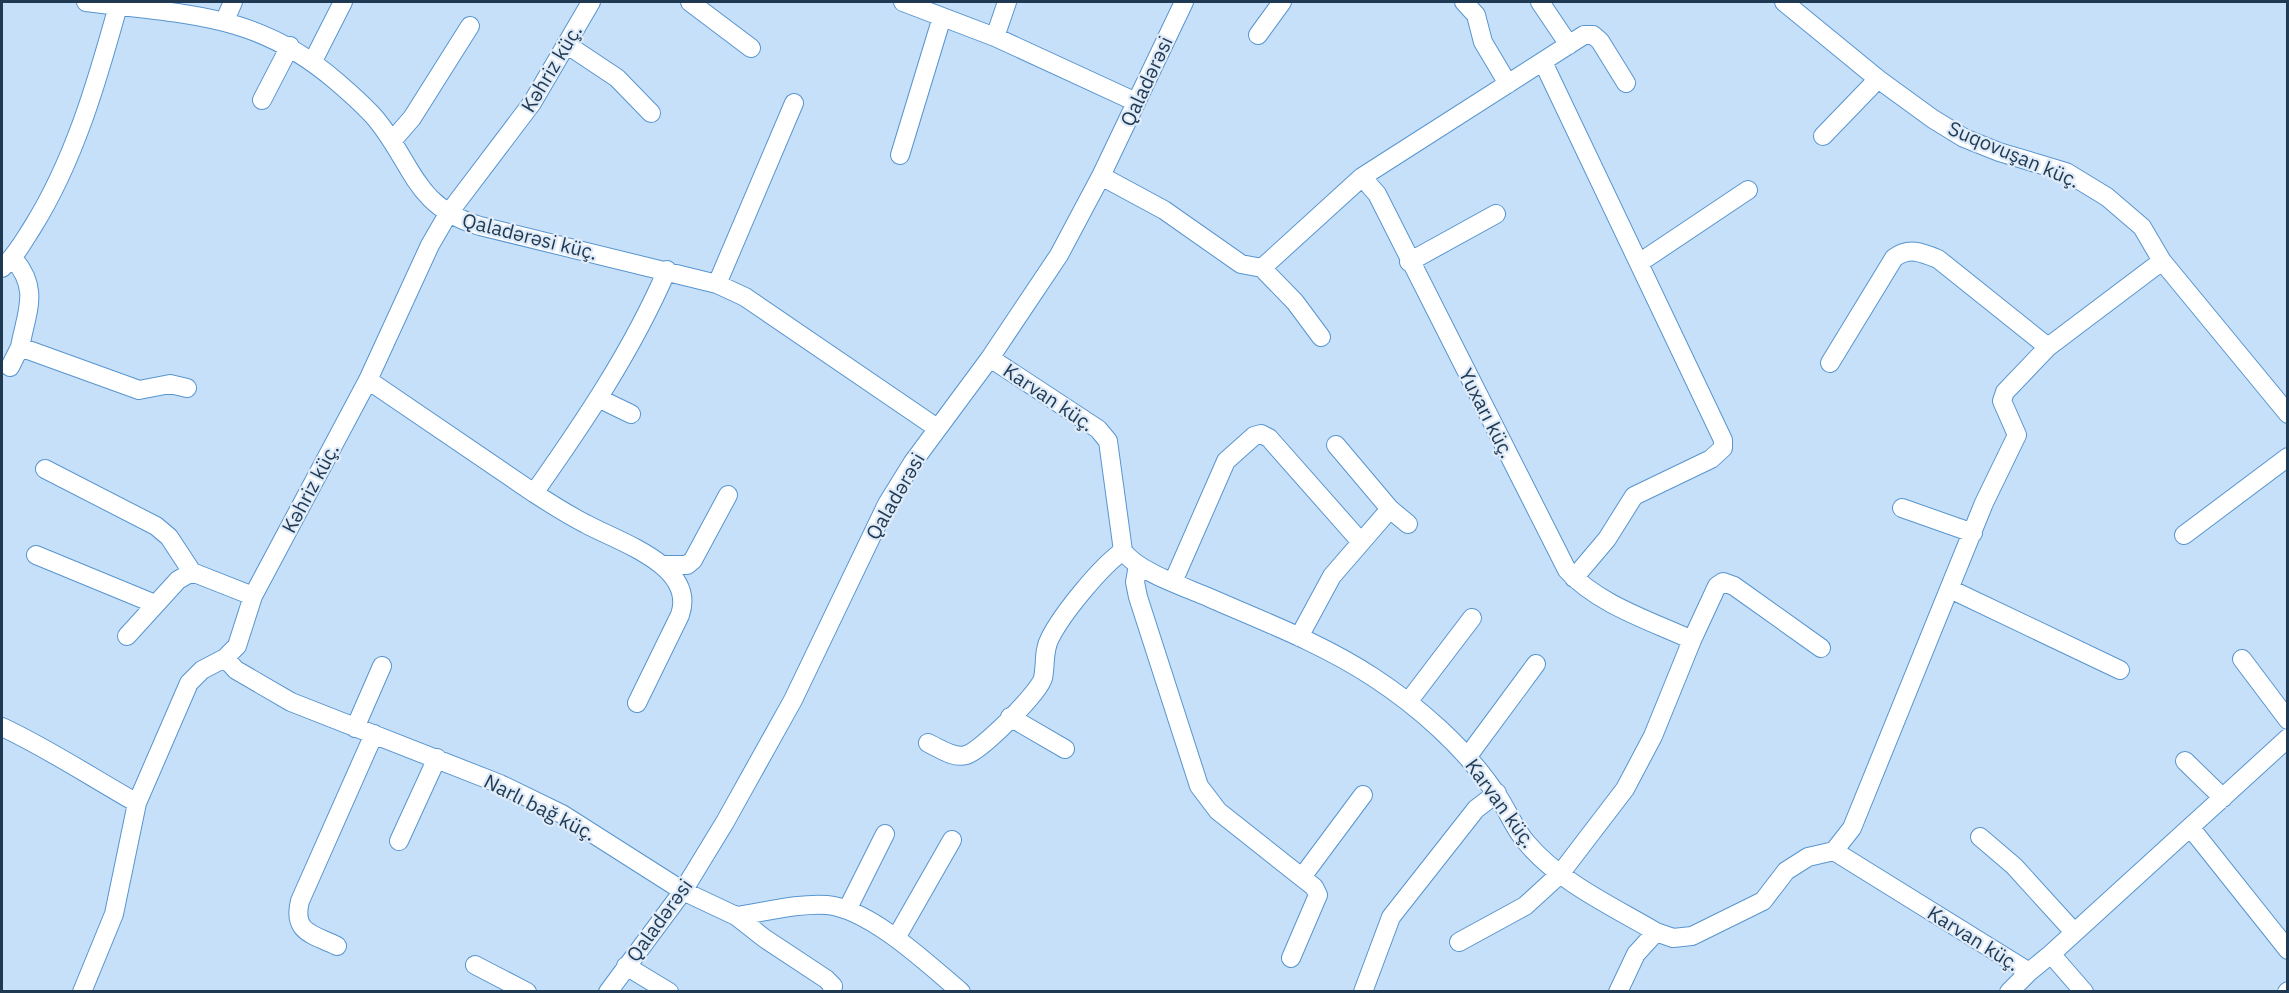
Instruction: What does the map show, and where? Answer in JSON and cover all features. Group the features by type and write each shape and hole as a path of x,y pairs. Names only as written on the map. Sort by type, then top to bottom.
{"street":[{"name":"Qaladərəsi küç.","path":"86,2 118,6 170,6 225,20 290,46 313,61 376,118 419,186 448,214 480,226 717,284 745,297 937,428"},
{"path":"225,20 232,2"},
{"path":"313,61 343,2"},
{"name":"Kəhriz küç.","path":"82,992 114,914 137,803 189,683 202,670 225,658 237,646 254,596 368,380 420,264 448,214 532,103 591,2"},
{"path":"690,2 751,48"},
{"path":"903,2 934,9 1136,102"},
{"path":"995,37 1007,2"},
{"name":"Qaladərəsi","path":"608,992 683,891 793,700 887,504 937,428 1042,284 1101,176 1184,2"},
{"path":"1258,35 1282,2"},
{"path":"1464,2 1476,15 1483,42 1508,84"},
{"path":"1540,2 1569,45"},
{"name":"Suqovuşan küç.","path":"1784,2 1878,79 1933,119 1964,138 1999,152 2066,172 2107,196 2142,227 2162,261 2288,414"},
{"path":"10,367 20,347 30,283 26,272 7,263 47,205 90,104 118,6"},
{"path":"900,155 934,9"},
{"path":"392,141 412,118 470,26"},
{"path":"1263,268 1362,177 1584,35 1593,35 1626,83"},
{"path":"566,44 617,78 651,114"},
{"path":"262,100 290,46"},
{"path":"1543,62 1723,440 1723,448 1712,459 1634,496 1607,539 1574,578"},
{"path":"1823,136 1878,79"},
{"path":"717,284 794,103"},
{"path":"1101,176 1164,210 1241,264 1263,268 1295,302 1322,337"},
{"name":"Yuxarı küç.","path":"1362,177 1377,194 1409,262 1567,570 1574,578 1614,603 1692,640"},
{"path":"1639,263 1748,190"},
{"path":"1409,262 1496,214"},
{"path":"1830,363 1894,258 1904,250 1919,251 1938,259 2048,347"},
{"path":"1834,851 1852,828 1984,503 2017,435 2002,401 2005,392 2048,347 2162,261"},
{"path":"534,493 600,399 639,332 667,270"},
{"path":"20,347 139,390 170,384 187,388"},
{"name":"Karvan küç.","path":"990,358 1098,429 1108,441 1123,551 1138,565 1342,658 1408,702 1468,756 1497,793 1527,843 1560,874 1656,932 1673,938 1692,936 1763,901 1786,871 1808,857 1834,851 2029,972 2051,954 2084,992"},
{"path":"368,380 534,493 584,523 650,555 663,565 682,592 684,604 637,703"},
{"path":"600,399 631,414"},
{"path":"1173,582 1226,461 1254,436 1261,434 1269,438 1360,541"},
{"path":"1336,445 1390,509 1408,524"},
{"path":"2184,535 2288,457"},
{"path":"45,470 156,526 169,537 192,572 254,596"},
{"path":"663,565 687,566 693,560 728,495"},
{"path":"1902,508 1973,533"},
{"path":"1299,637 1332,576 1390,509"},
{"path":"928,743 957,756 968,755 1035,693 1043,679 1045,650 1050,638 1093,578 1109,560 1123,551"},
{"path":"36,555 155,604"},
{"path":"1138,565 1135,582 1138,597 1199,786 1218,811 1314,887 1318,895 1291,958"},
{"path":"127,636 178,580 192,572"},
{"path":"1459,942 1525,906 1560,874 1625,789 1653,736 1692,640 1717,586 1722,582 1734,586 1821,648"},
{"path":"1950,590 2120,670"},
{"path":"1408,702 1472,618"},
{"name":"Narlı bağ küç.","path":"225,658 236,670 291,702 500,784 562,814 683,891 736,916 764,938 826,979 833,986 832,992"},
{"path":"2242,659 2288,720"},
{"path":"1468,756 1536,664"},
{"path":"355,728 382,666"},
{"path":"1010,717 1065,749"},
{"path":"2,727 50,750 73,768 137,803"},
{"path":"337,946 302,929 296,916 300,901 374,734"},
{"path":"2051,954 2288,738"},
{"path":"399,841 437,758"},
{"path":"2185,761 2223,798"},
{"path":"1363,992 1391,917 1476,809 1497,793"},
{"path":"1302,877 1363,795"},
{"path":"2190,827 2288,950"},
{"path":"847,910 885,834"},
{"path":"1980,837 2014,866 2074,932"},
{"path":"896,938 952,840"},
{"path":"736,916 806,906 827,905 847,910 896,938 960,992"},
{"path":"1618,992 1636,954 1656,932"},
{"path":"475,965 527,992"},
{"path":"626,966 669,992"},
{"path":"2009,992 2029,972"}]}
